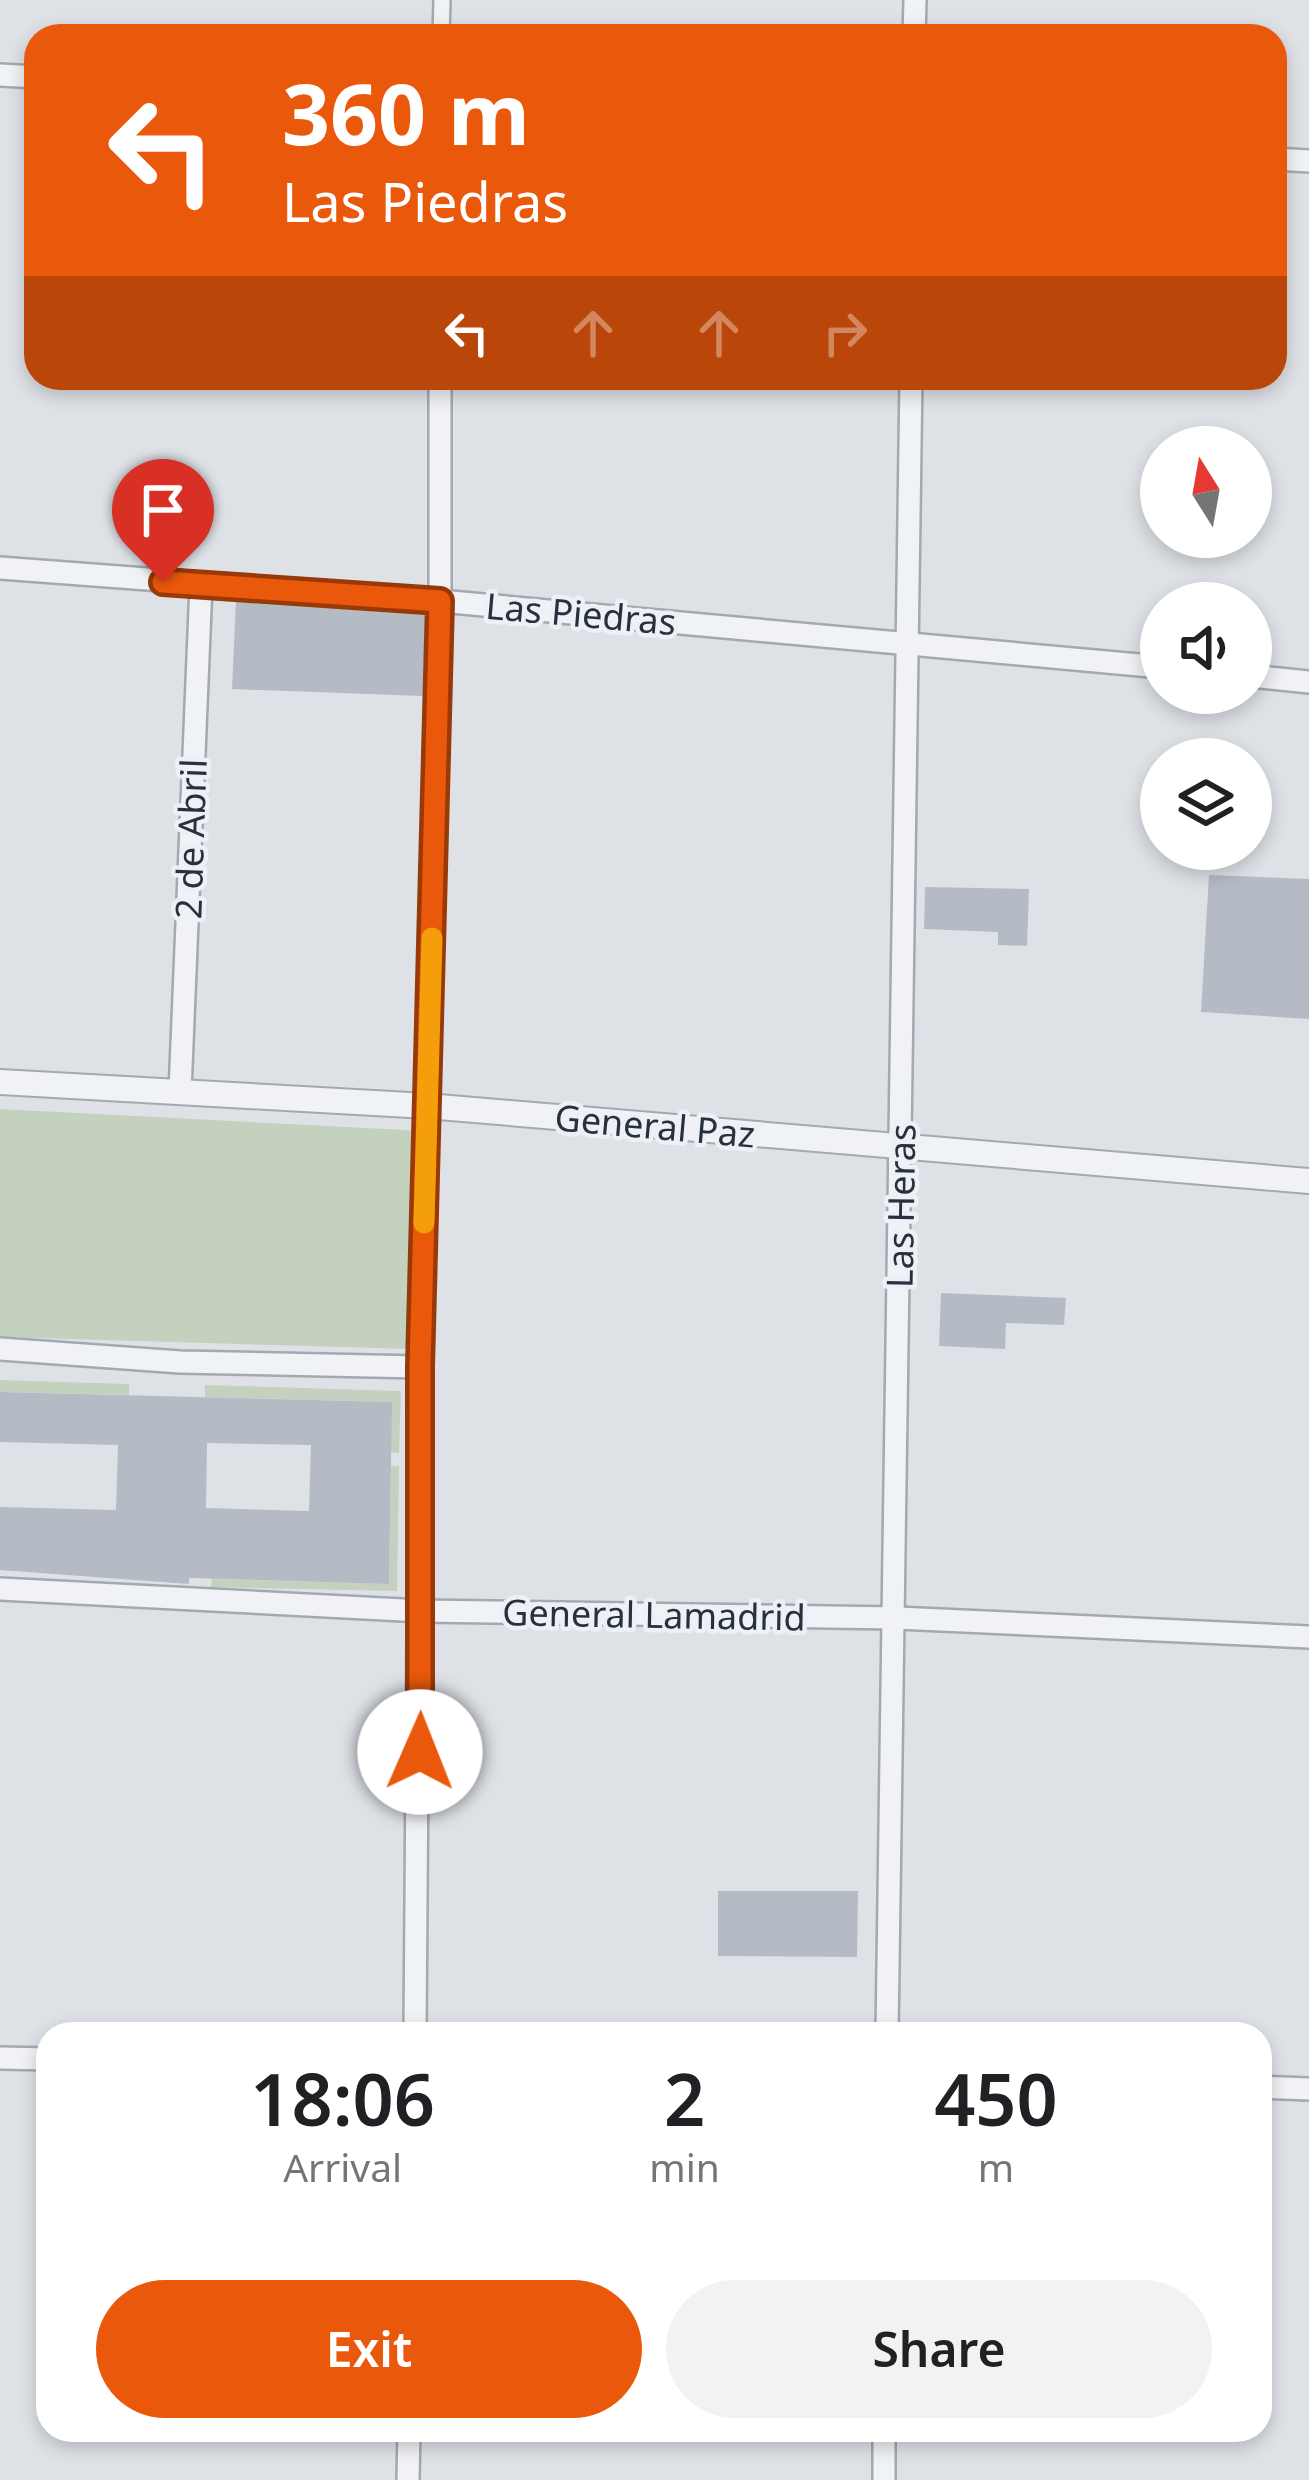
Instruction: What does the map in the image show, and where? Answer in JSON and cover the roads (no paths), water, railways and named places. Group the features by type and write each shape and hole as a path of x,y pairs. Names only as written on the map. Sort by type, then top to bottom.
{"street":[{"path":"416,2022 420,1366 440,601 440,390"},
{"name":"Las Heras","path":"887,2022 897,1618 911,390"},
{"name":"Las Piedras","path":"0,568 440,601 1140,665"},
{"name":"2 de Abril","path":"181,1092 201,586"},
{"path":"1272,678 1309,682"},
{"name":"General Paz","path":"0,1082 427,1106 1309,1181"},
{"path":"0,1349 180,1362 420,1366"},
{"name":"General Lamadrid","path":"0,1589 422,1611 897,1618 1309,1636"},
{"path":"0,2058 36,2059"},
{"path":"1272,2087 1309,2089"},
{"path":"408,2480 409,2442"},
{"path":"884,2442 884,2480"}]}
